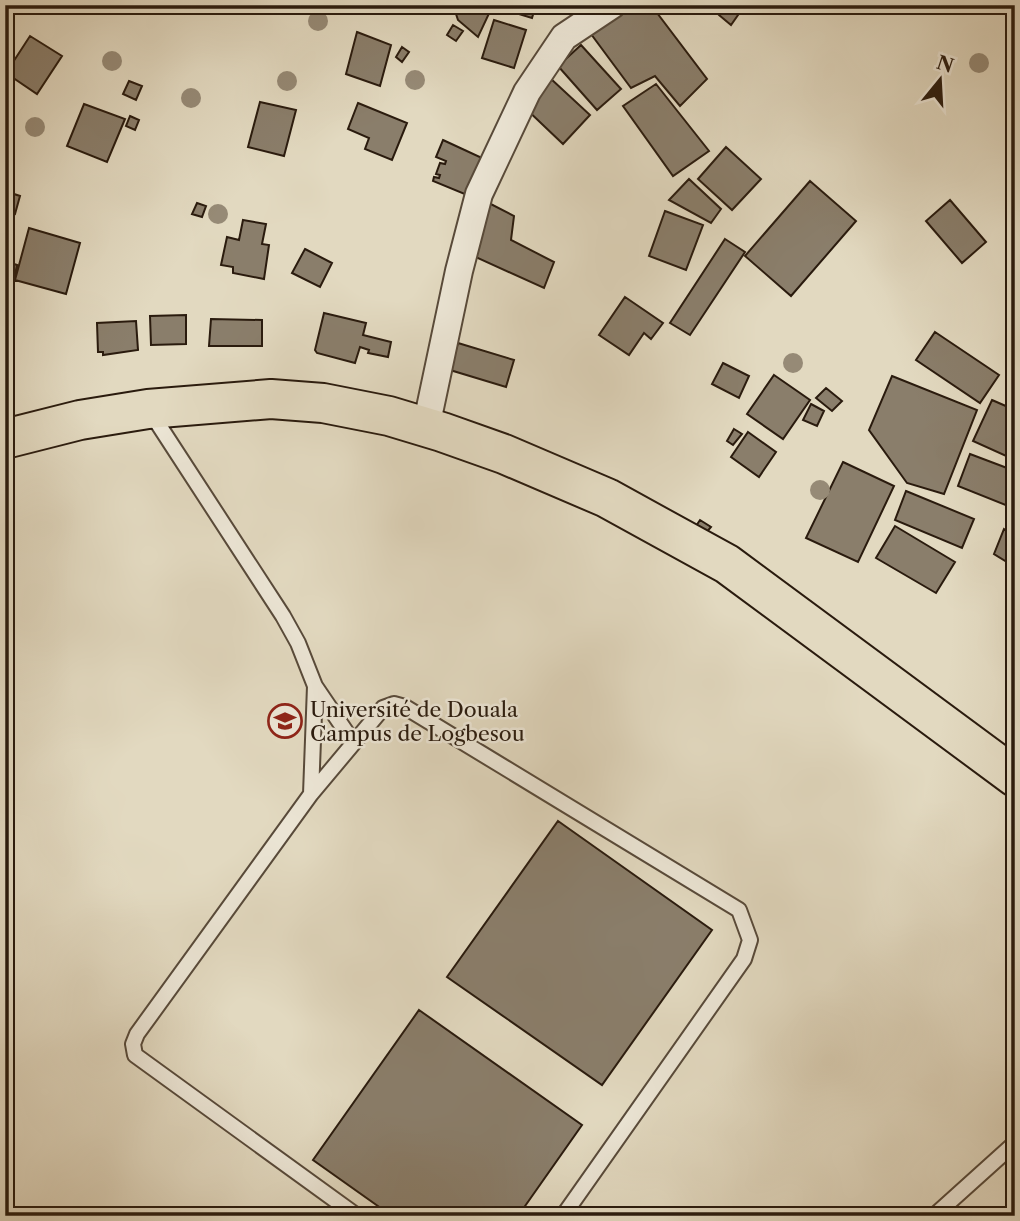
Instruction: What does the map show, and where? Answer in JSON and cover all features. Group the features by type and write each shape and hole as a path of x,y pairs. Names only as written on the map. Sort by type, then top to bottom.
{"main road":[{"path":"5,439 79,420 148,409 271,399 323,402 426,427 504,454 607,498 727,564 1015,777"}],"street":[{"path":"426,427 459,271 479,194 527,92 564,37 612,5"}],"lane":[{"path":"148,409 283,616 298,643 315,685 353,742"},
{"path":"311,794 315,685"},
{"path":"357,1216 135,1055 133,1044 311,794 383,708 394,704 405,707 739,909 750,940 744,959 564,1215"},
{"path":"934,1216 1015,1143"}],"building":[{"path":"438,5 493,5 478,37 458,20 455,11 435,11"},
{"path":"503,5 536,5 532,18 502,9"},
{"path":"630,5 651,5 707,79 680,106 655,76 631,88 591,34"},
{"path":"709,5 745,5 731,25 719,15 721,11"},
{"path":"494,20 526,30 514,68 482,58"},
{"path":"453,25 463,31 456,41 447,35"},
{"path":"357,32 391,45 380,86 346,74"},
{"path":"30,36 62,56 37,94 6,73"},
{"path":"581,45 621,89 597,110 558,66"},
{"path":"402,47 409,52 402,62 396,57"},
{"path":"550,78 590,115 563,144 523,106"},
{"path":"129,81 142,86 136,100 123,94"},
{"path":"656,84 709,151 673,176 623,106"},
{"path":"260,102 296,110 284,156 248,147"},
{"path":"358,103 407,123 392,160 365,149 369,138 348,129"},
{"path":"84,104 125,119 107,162 67,146"},
{"path":"130,116 139,120 135,130 126,126"},
{"path":"443,140 482,158 467,195 433,181 434,177 439,178 440,175 436,174 440,163 445,164 446,161 436,157"},
{"path":"726,147 761,179 732,210 698,179"},
{"path":"689,179 721,209 711,223 669,200"},
{"path":"810,181 856,221 791,296 745,256"},
{"path":"5,191 20,196 15,214 5,211"},
{"path":"481,199 514,216 511,240 554,262 544,288 469,254"},
{"path":"950,200 986,242 962,263 926,221"},
{"path":"197,203 206,206 202,217 192,214"},
{"path":"665,211 703,225 686,270 649,256"},
{"path":"243,220 266,224 262,244 269,245 264,279 233,273 233,267 221,265 227,237 239,240"},
{"path":"29,228 80,243 66,294 15,280"},
{"path":"725,239 745,252 690,335 670,323"},
{"path":"305,249 332,263 320,287 292,273"},
{"path":"5,261 17,265 8,311 5,310"},
{"path":"625,297 663,323 651,339 644,333 629,355 599,335"},
{"path":"324,313 366,323 363,335 391,342 388,357 368,353 369,350 360,347 355,363 317,353 315,350"},
{"path":"186,315 186,344 151,345 150,316"},
{"path":"211,319 262,320 262,346 209,346"},
{"path":"136,321 138,350 103,355 103,352 98,352 97,323"},
{"path":"935,332 999,375 980,403 916,360"},
{"path":"458,343 514,360 506,387 450,370"},
{"path":"723,363 749,376 739,398 712,384"},
{"path":"774,375 810,400 783,439 747,414"},
{"path":"892,376 977,410 944,494 907,483 869,430"},
{"path":"826,388 842,401 832,411 816,398"},
{"path":"992,400 1015,410 1015,460 973,441"},
{"path":"811,404 824,411 817,426 803,420"},
{"path":"734,429 742,434 733,445 727,441"},
{"path":"748,432 776,452 759,477 731,457"},
{"path":"970,454 1015,471 1015,487 1008,506 958,486"},
{"path":"843,462 894,486 858,562 806,538"},
{"path":"906,491 974,519 962,548 895,520"},
{"path":"700,520 711,527 706,533 696,526"},
{"path":"895,526 955,562 936,593 876,558"},
{"path":"1004,529 1015,536 1015,567 994,554"},
{"path":"558,821 712,930 602,1085 447,977"},
{"path":"419,1010 582,1125 518,1216 392,1216 313,1160"}],"place":[{"name":"Université de Douala Campus de Logbesou","path":"285,721"}]}
